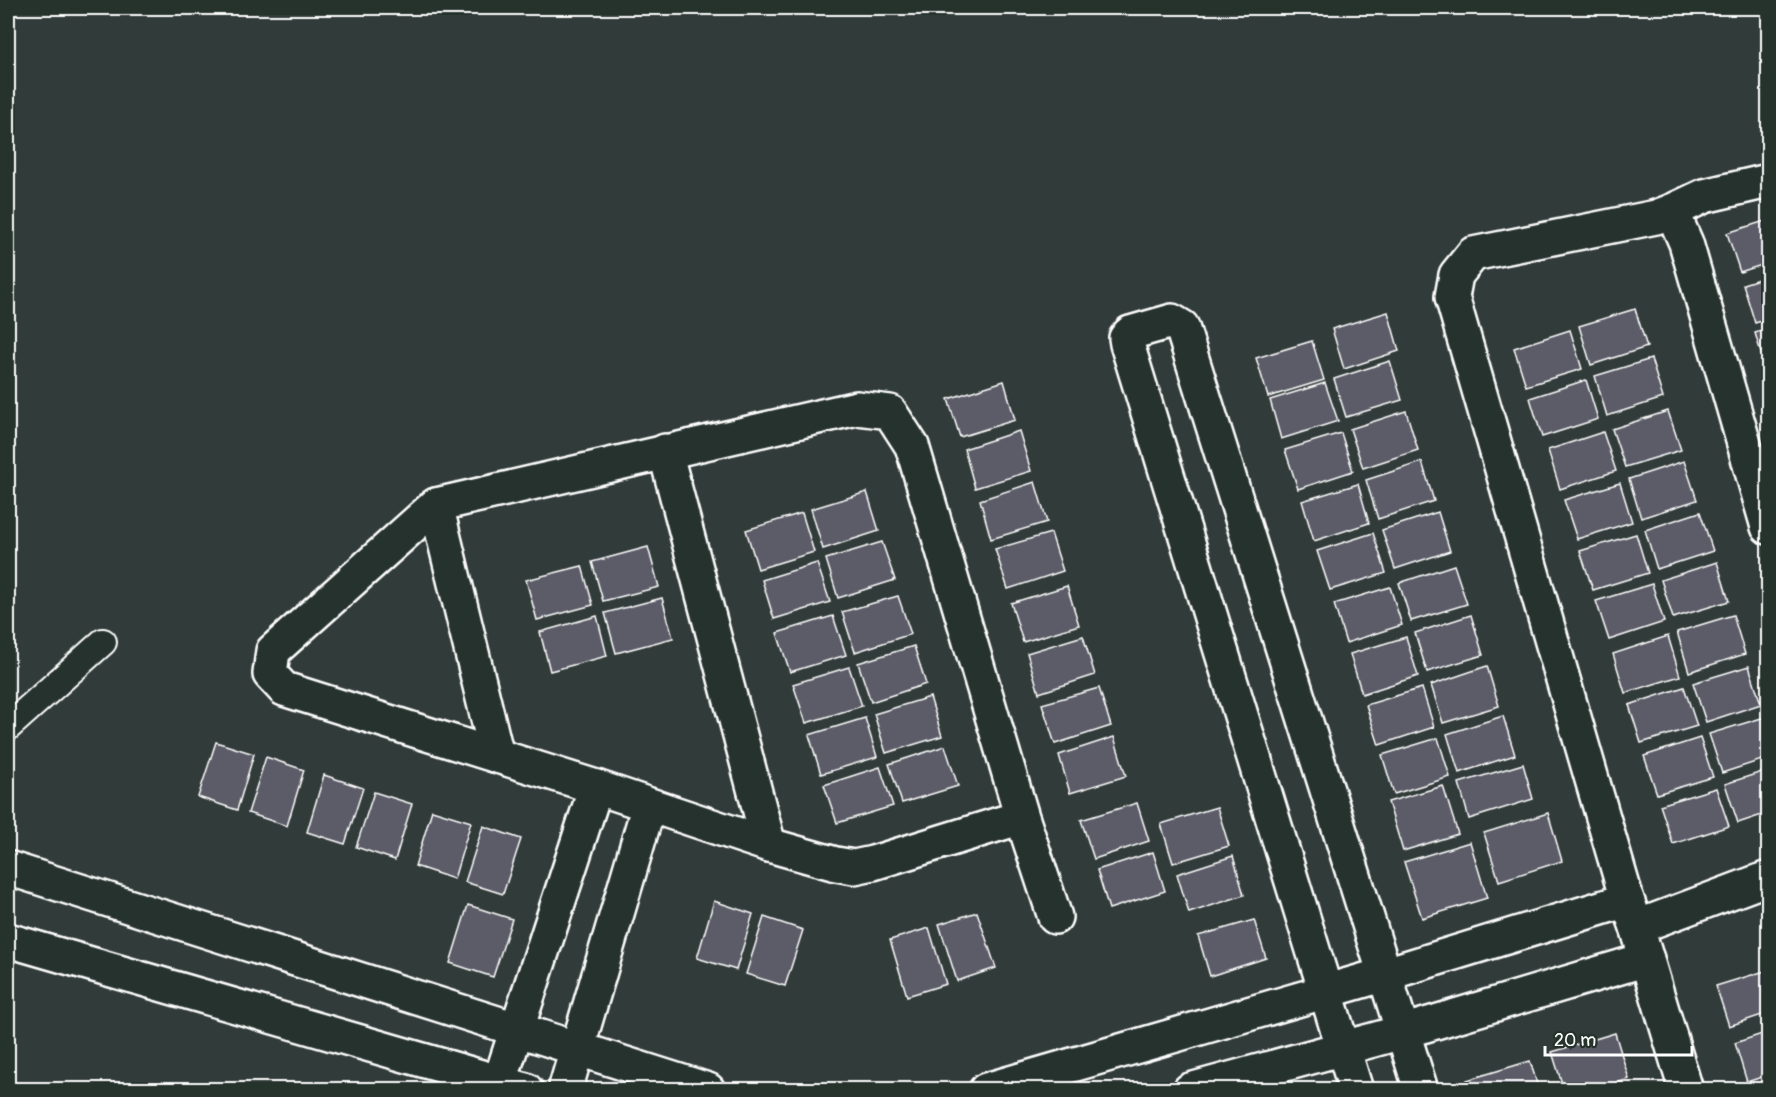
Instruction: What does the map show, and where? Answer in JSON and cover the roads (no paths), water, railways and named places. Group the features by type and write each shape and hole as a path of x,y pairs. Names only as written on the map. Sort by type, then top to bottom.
{"street":[{"path":"1686,1089 1632,914 1452,297 1456,275 1473,254 1656,218 1704,196 1768,181"},
{"path":"1672,211 1686,243 1768,527"},
{"path":"1356,1089 1127,344 1126,338 1130,333 1172,321 1182,327 1421,1089"},
{"path":"1022,817 854,867 769,845 596,787 284,689 270,674 273,651 436,505 857,408 890,412 912,446 1022,817 1055,917"},
{"path":"665,452 769,845"},
{"path":"436,505 497,756"},
{"path":"8,940 508,1087 517,1029 596,787"},
{"path":"565,1089 649,805"},
{"path":"8,868 708,1089"},
{"path":"986,1089 1386,974 1768,878"},
{"path":"1190,1089 1402,1032 1647,959"}],"lane":[{"path":"8,727 103,642"}]}
